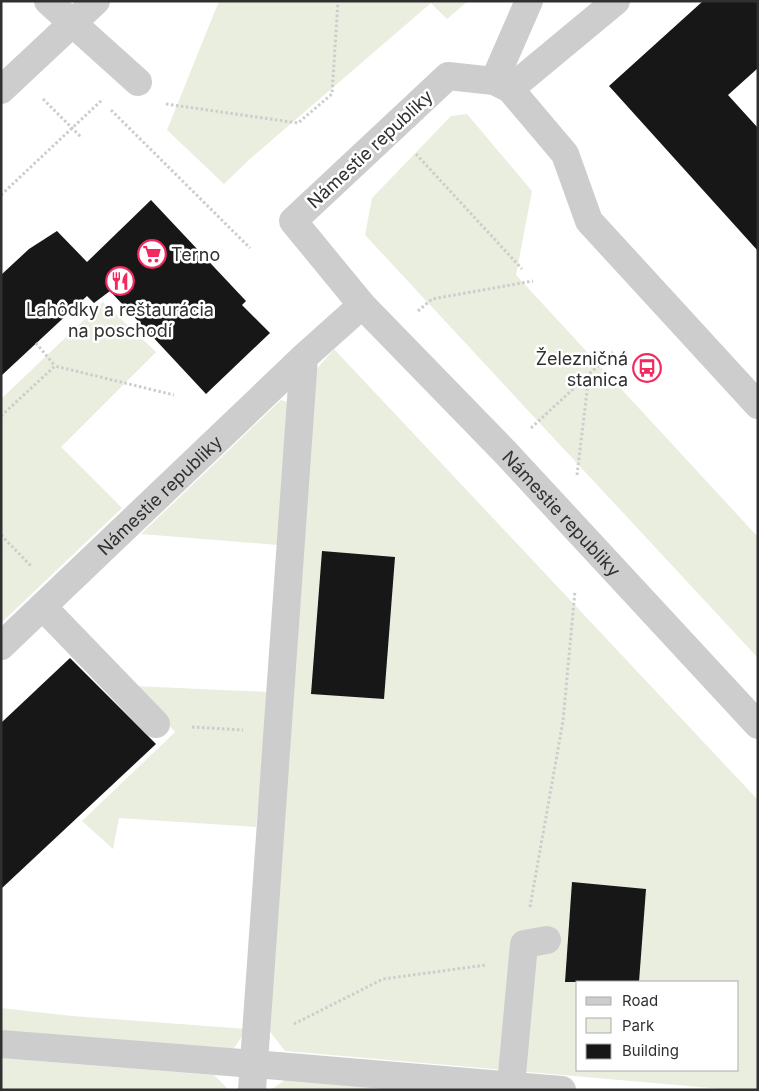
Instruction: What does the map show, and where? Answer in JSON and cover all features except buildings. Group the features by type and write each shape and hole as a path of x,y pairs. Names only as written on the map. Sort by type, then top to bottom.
{"street":[{"path":"48,1 134,78"},
{"path":"1,90 96,1"},
{"path":"502,85 529,1"},
{"path":"502,85 616,1"},
{"name":"Námestie republiky","path":"502,85 448,76 294,221 362,306 505,452 758,725"},
{"path":"502,85 565,154 589,222 758,406"},
{"name":"Námestie republiky","path":"1,646 304,357 362,306"},
{"path":"254,1065 304,357"},
{"path":"50,600 156,724"},
{"path":"511,1085 531,948"},
{"path":"1,1044 562,1090"}],"path":[{"path":"1,195 134,78 168,106 298,123 332,94 338,1"},
{"path":"111,110 250,248"},
{"path":"410,148 522,269"},
{"path":"391,335 432,299 533,281"},
{"path":"36,343 54,366 174,395"},
{"path":"505,452 613,352"},
{"path":"1,416 54,366"},
{"path":"571,524 589,374"},
{"path":"1,535 50,600"},
{"path":"254,1065 383,979 531,948 563,721 575,591"},
{"path":"156,724 277,733"}],"green space":[{"path":"219,1 468,1 447,19 431,3 251,158 224,184 167,130"},
{"path":"467,114 532,191 516,275 758,537 758,658 365,235 372,198 451,116"},
{"path":"103,302 156,352 61,447 122,508 1,623 1,399"},
{"path":"334,349 758,800 758,1090 734,1090 285,1051 268,1029 314,372"},
{"path":"281,400 291,403 278,545 141,534"},
{"path":"134,686 270,692 256,827 119,818 113,849 82,821 175,732"},
{"path":"1,1008 72,1016 247,1029 230,1054 1,1031"},
{"path":"1,1058 214,1075 229,1090 1,1090"},
{"path":"286,1079 421,1090 271,1090"}],"place":[{"name":"Terno","path":"152,254"},
{"name":"Lahôdky a reštaurácia na poschodí","path":"120,281"},
{"name":"Železničná stanica","path":"647,368"}]}
